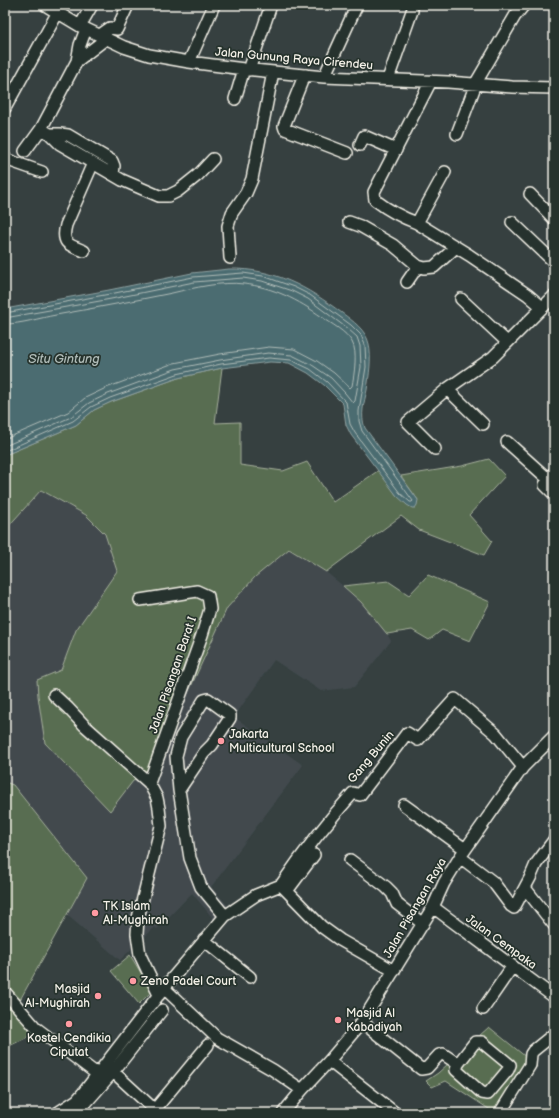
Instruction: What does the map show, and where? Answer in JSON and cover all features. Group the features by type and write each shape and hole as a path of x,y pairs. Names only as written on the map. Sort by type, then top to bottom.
{"street":[{"name":"Jalan Gunung Raya Cirendeu","path":"45,5 83,27 124,47 149,55 189,62 246,70 324,77 554,88"},
{"path":"25,151 46,132 77,61 83,27 92,5"},
{"path":"77,61 104,37 110,28 117,29 128,5"},
{"path":"189,62 214,5"},
{"path":"324,77 358,5"},
{"path":"457,134 475,84 515,16 524,5"},
{"path":"235,98 270,8"},
{"path":"388,79 412,11"},
{"path":"5,108 58,12"},
{"path":"230,258 228,226 232,213 246,194 252,179 273,72"},
{"path":"306,75 302,81 284,126 285,129 348,153"},
{"path":"431,81 374,192 375,200 382,206 417,224 456,247 528,295 542,307"},
{"path":"46,132 60,144 122,180 159,196 168,196 186,185 213,159"},
{"path":"46,132 68,136 112,161 114,166 114,174"},
{"path":"360,145 364,136 396,150"},
{"path":"5,159 42,172"},
{"path":"84,251 69,244 65,240 64,234 66,225 94,163"},
{"path":"417,224 444,172"},
{"path":"530,194 554,219"},
{"path":"349,222 360,226 393,245 418,266 428,268 434,267 456,247"},
{"path":"512,222 554,262"},
{"path":"407,282 418,266"},
{"path":"435,449 408,422 447,389 493,357 554,296"},
{"path":"461,300 507,342"},
{"path":"447,389 483,424"},
{"path":"506,442 551,476 545,484 546,487 554,494"},
{"name":"Jalan Pisangan Barat I","path":"140,600 197,591 208,596 210,609 149,783"},
{"path":"54,695 84,725 149,783 157,798 162,826 138,918 137,934 140,955 161,991 217,1038 273,1070 302,1090"},
{"path":"179,790 230,718 230,715 208,699 204,700 181,737 176,756 179,790 190,858 201,887 225,916"},
{"name":"Gang Bunin","path":"284,888 312,841 353,793 360,795 407,733 418,740 455,699 496,734 523,767"},
{"name":"Jalan Pisangan Raya","path":"284,888 322,927 340,940 394,971 433,907 444,883 462,853 523,767 554,736"},
{"path":"404,805 462,853 493,882 512,907 516,907 536,864 554,840"},
{"path":"57,1113 77,1100 161,991 225,916 256,896 284,888 314,855"},
{"path":"350,860 386,887 392,893 397,904 423,924"},
{"path":"525,888 554,925"},
{"name":"Jalan Cempaka","path":"433,907 554,997"},
{"path":"204,940 250,977"},
{"path":"483,1009 512,967"},
{"path":"283,1113 362,1022 394,971"},
{"path":"5,992 36,1028 97,1074"},
{"path":"77,1113 113,1072 162,1010"},
{"path":"362,1022 421,1069 427,1068 443,1054 458,1064"},
{"path":"500,1113 530,1065 531,1054 554,1034"},
{"path":"475,1042 482,1042 509,1063 510,1068 488,1094 485,1094 456,1070 458,1064 475,1042"},
{"path":"104,1064 155,1112 208,1045"},
{"path":"112,1054 121,1062"},
{"path":"329,1061 394,1112"}],"shaded area":[{"path":"41,490 86,515 105,534 117,571 76,630 61,670 37,680 172,728 227,608 255,577 289,549 326,572 361,602 391,641 354,687 321,691 274,660 234,717 303,765 211,887 231,909 216,922 192,893 157,929 155,927 120,960 67,915 87,878 13,785 5,782 5,530"}],"green space":[{"path":"222,368 215,423 240,422 240,465 283,471 307,462 333,502 379,470 397,496 418,500 401,476 462,466 489,459 505,476 469,515 492,541 484,555 419,530 401,516 326,572 289,549 255,577 227,608 172,728 145,774 133,781 110,811 45,743 37,680 61,670 76,630 117,571 105,534 86,515 41,490 5,530 5,455 76,425 94,410 111,402 178,378"},
{"path":"428,575 490,602 470,641 442,630 429,640 412,630 387,634 361,602 343,586 388,581 409,595"},
{"path":"5,782 13,785 87,878 15,1009 32,1035 5,1048"},
{"name":"Zeno Padel Court","path":"130,955 152,991 139,1004 111,971"},
{"path":"489,1027 537,1066 502,1113 495,1113 446,1081 432,1087 426,1081 438,1073"}],"water":[{"name":"Situ Gintung","path":"229,269 261,272 303,287 350,319 362,330 369,344 370,355 369,379 363,409 365,428 418,500 415,508 407,505 397,496 351,435 346,425 343,404 324,385 308,373 289,363 270,362 222,368 178,378 111,402 94,410 76,425 5,455 5,309 192,273"}],"place":[{"name":"Jakarta Multicultural School","path":"221,741"},
{"name":"TK Islam Al-Mughirah","path":"95,913"},
{"name":"Zeno Padel Court","path":"133,981"},
{"name":"Masjid Al-Mughirah","path":"98,996"},
{"name":"Masjid Al Kabadiyah","path":"338,1020"},
{"name":"Kostel Cendikia Ciputat","path":"69,1024"}]}
